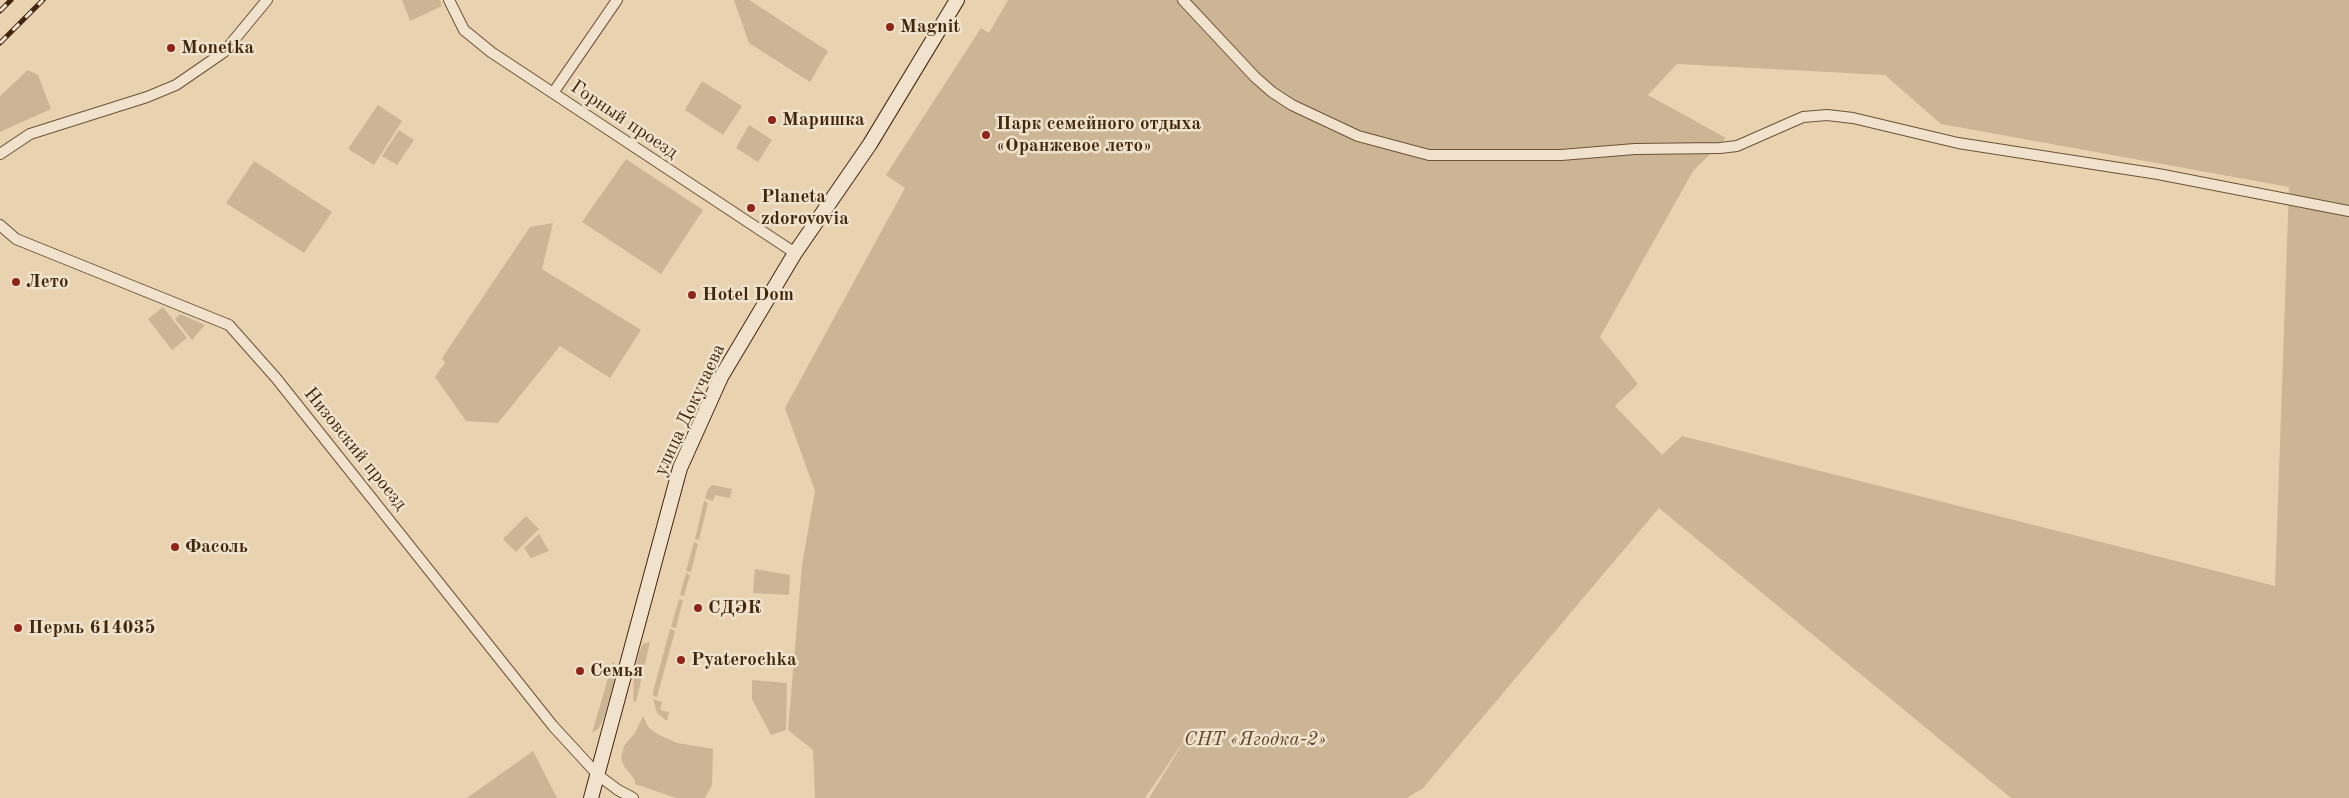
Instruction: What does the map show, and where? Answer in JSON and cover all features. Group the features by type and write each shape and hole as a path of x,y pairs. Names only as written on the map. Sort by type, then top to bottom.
{"main road":[{"name":"улица Докучаева","path":"591,798 680,468 721,377 795,253 870,144 957,0"}],"street":[{"path":"0,154 30,134 147,98 176,86 224,52 267,0"},
{"name":"Горный проезд","path":"449,0 464,30 491,52 795,253"},
{"path":"553,93 617,0"},
{"path":"1183,0 1255,78 1278,97 1310,115 1358,136 1429,155 1561,155 1634,149 1720,148 1737,146 1804,117 1826,115 1853,118 1958,143 2158,174 2349,211"},
{"name":"Низовский проезд","path":"0,225 16,239 229,325 281,385 553,726 598,775 618,790 634,798"}],"green space":[{"path":"402,0 440,0 442,6 410,21"},
{"path":"734,0 749,0 828,51 810,82 749,43"},
{"name":"СНТ «Ягодка-2»","path":"1008,0 2349,0 2349,798 2011,798 1659,508 1423,788 1407,798 1149,798 1188,735 1145,798 815,798 813,750 788,730 802,565 815,491 785,408 905,188 886,175 981,28 989,33","holes":["1677,64 1885,75 1941,124 2289,187 2275,586 1682,436 1662,455 1615,406 1638,384 1600,337 1693,171 1726,138 1648,95"]},
{"path":"28,70 38,75 51,109 0,132 0,96"},
{"path":"702,81 742,106 723,135 685,110"},
{"path":"378,105 402,121 374,165 348,149"},
{"path":"749,125 772,140 758,162 736,148"},
{"path":"399,130 414,140 397,165 382,156"},
{"path":"626,159 703,210 661,274 582,222"},
{"path":"254,161 332,212 304,253 226,203"},
{"path":"553,223 542,269 641,330 610,378 560,346 498,423 466,421 435,377 445,363 442,358 530,227"},
{"path":"163,307 187,338 172,350 148,319"},
{"path":"180,314 205,325 192,340 175,319"},
{"path":"712,485 732,489 730,498 715,495 713,501 705,498 708,489"},
{"path":"704,501 708,503 699,540 695,539"},
{"path":"526,516 539,529 516,552 503,539"},
{"path":"539,534 549,551 531,558 524,548"},
{"path":"694,542 698,544 691,572 686,571"},
{"path":"755,569 790,575 789,595 753,593"},
{"path":"686,573 690,575 684,596 680,595"},
{"path":"679,599 683,600 676,628 671,627"},
{"path":"670,629 675,631 657,697 653,696 653,692"},
{"path":"650,642 636,702 633,701 634,672 643,644"},
{"path":"613,661 618,668 603,720 599,728 592,733"},
{"path":"752,680 787,683 786,730 771,735 752,699"},
{"path":"653,699 662,702 660,710 669,712 667,721 657,713"},
{"path":"643,716 649,728 657,734 677,743 713,749 712,785 705,798 676,798 635,784 635,780 624,766 621,758 624,746 635,733"},
{"path":"533,751 557,798 467,798"}],"railway":[{"path":"0,11 11,0"},
{"path":"0,43 43,0"}],"place":[{"name":"Magnit","path":"890,27"},
{"name":"Monetka","path":"171,48"},
{"name":"Маришка","path":"772,120"},
{"name":"Парк семейного отдыха «Оранжевое лето»","path":"986,135"},
{"name":"Planeta zdorovovia","path":"751,208"},
{"name":"Лето","path":"16,282"},
{"name":"Hotel Dom","path":"692,295"},
{"name":"Фасоль","path":"175,547"},
{"name":"СДЭК","path":"698,608"},
{"name":"Пермь 614035","path":"18,628"},
{"name":"Pyaterochka","path":"681,660"},
{"name":"Семья","path":"580,671"}]}
